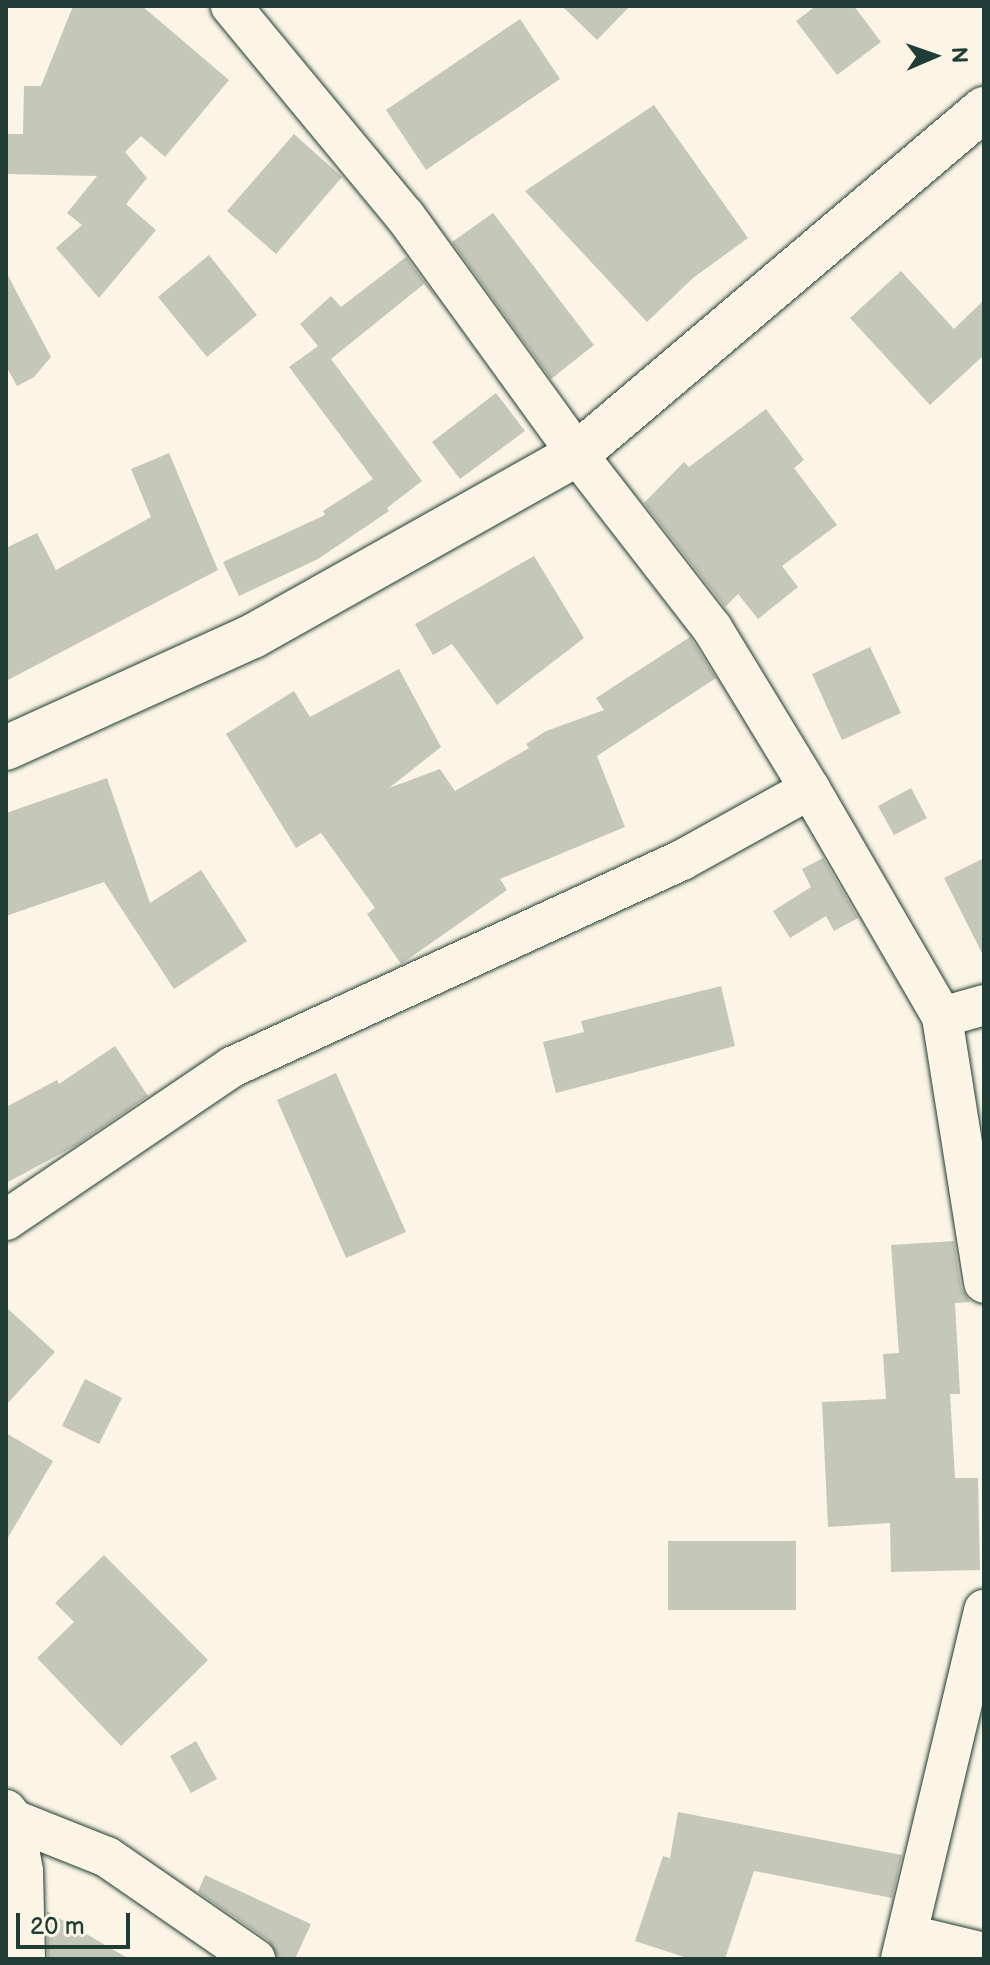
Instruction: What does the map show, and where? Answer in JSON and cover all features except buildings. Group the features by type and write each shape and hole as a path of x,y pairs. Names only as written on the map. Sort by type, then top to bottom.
{"street":[{"path":"231,6 405,216 577,454 712,628 810,789 942,1017 984,1283"},
{"path":"6,748 253,636 577,454 984,109"},
{"path":"6,1220 232,1067 682,860 810,789"},
{"path":"942,1017 984,1005"},
{"path":"984,1610 905,1947 984,1953"},
{"path":"10,1815 23,1871 25,1959"},
{"path":"10,1815 107,1857 255,1959"}]}
